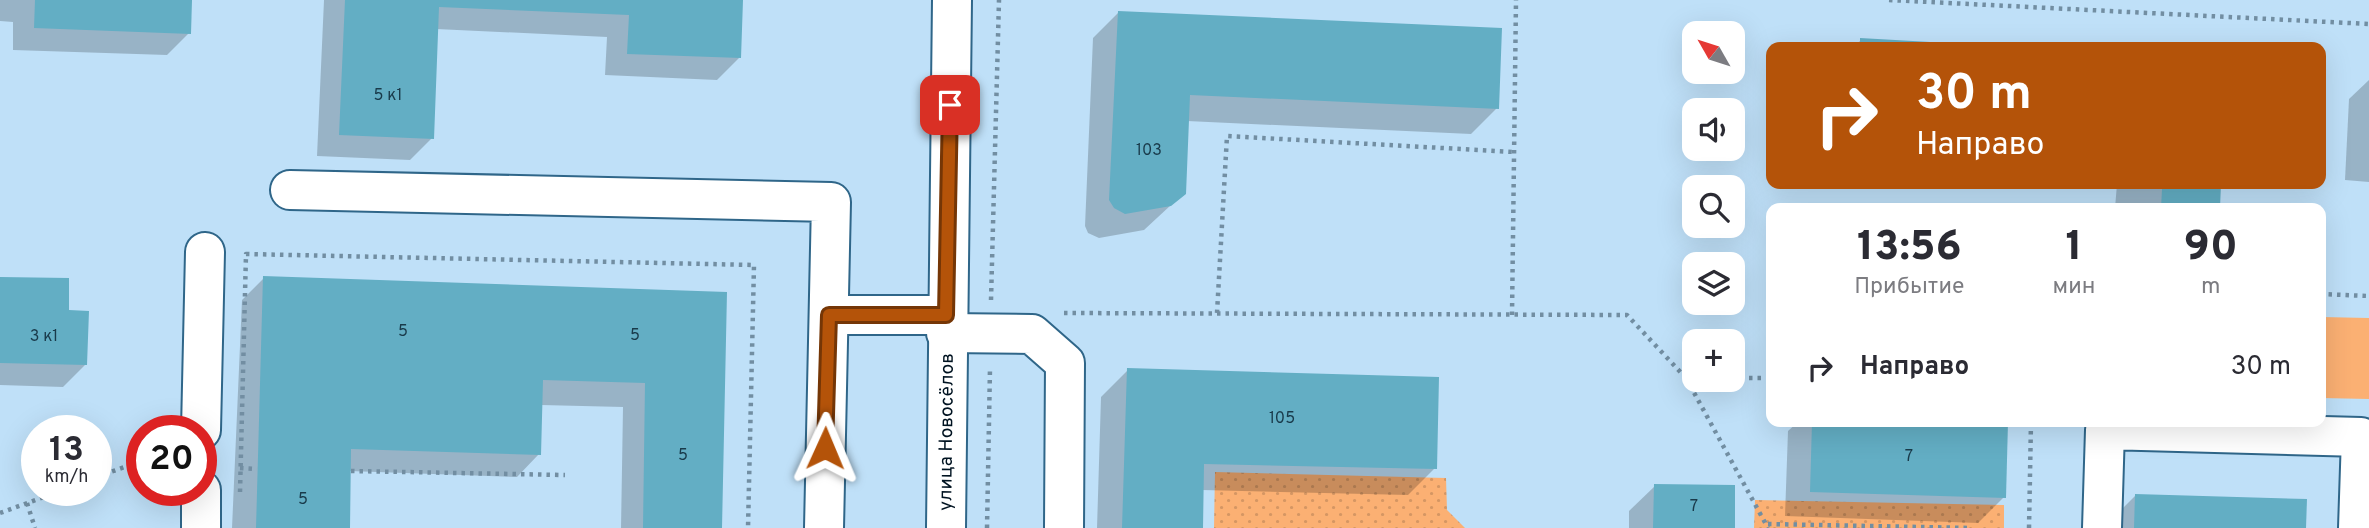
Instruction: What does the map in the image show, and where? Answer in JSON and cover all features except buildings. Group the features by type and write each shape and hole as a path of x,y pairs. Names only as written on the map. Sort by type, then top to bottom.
{"street":[{"name":"улица Новосёлов","path":"946,528 946,324 952,0"},
{"path":"289,190 831,202 824,528"},
{"path":"201,415 205,252"},
{"path":"829,315 946,324 991,334 1032,334 1065,363 1064,528"},
{"path":"2102,528 2105,430 2361,437 2358,528"},
{"path":"201,506 201,528"}],"path":[{"path":"988,528 999,0"},
{"path":"1512,315 1516,0"},
{"path":"1889,0 2369,24"},
{"path":"1217,313 1227,136 1514,152"},
{"path":"240,504 246,254 754,265 748,528"},
{"path":"2326,294 2369,296"},
{"path":"1058,313 1627,315 1682,374"},
{"path":"1745,378 1766,378"},
{"path":"1694,392 1768,526 1970,528"},
{"path":"2029,528 2031,427"},
{"path":"240,468 257,468"},
{"path":"351,471 565,475"},
{"path":"0,513 21,505"},
{"path":"28,506 35,528"}],"shaded area":[{"path":"2326,317 2369,318 2369,399 2326,398"},
{"path":"1215,472 1446,478 1447,510 1465,528 1214,528"},
{"path":"1755,500 2004,505 2004,528 1754,528"}],"route":[{"path":"825,448 829,315 946,315 950,105"}]}
